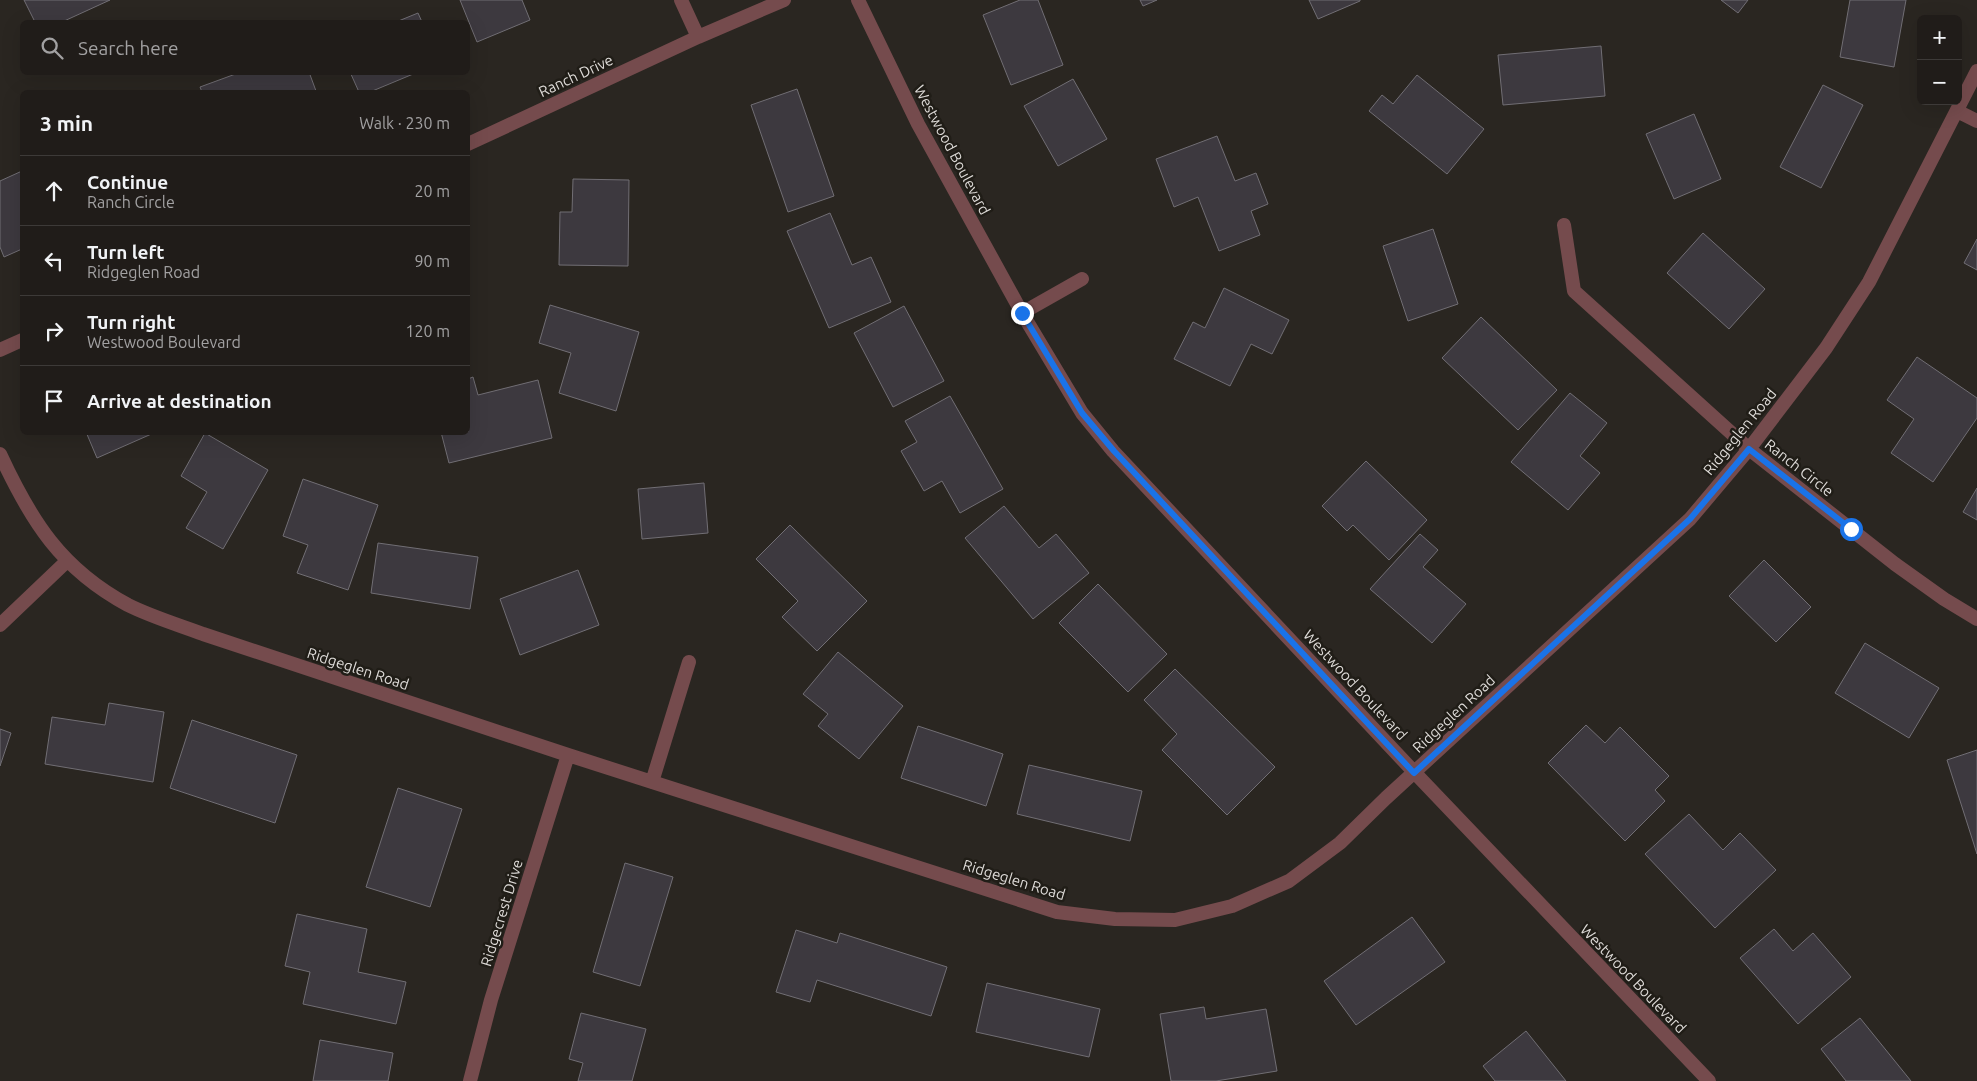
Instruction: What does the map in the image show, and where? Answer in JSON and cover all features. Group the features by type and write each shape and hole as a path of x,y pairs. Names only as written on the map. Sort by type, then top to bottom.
{"street":[{"path":"681,0 698,37"},
{"name":"Ranch Drive","path":"470,143 698,37 784,0"},
{"name":"Westwood Boulevard","path":"858,0 918,124 1022,313 1082,413 1114,451 1414,773 1709,1081"},
{"name":"Ridgeglen Road","path":"0,454 18,493 42,532 67,561 96,585 129,606 203,634 568,755 1057,912 1115,919 1175,920 1232,906 1288,881 1340,843 1386,798 1690,519 1749,449 1826,348 1869,282 1977,71"},
{"path":"1957,110 1977,121"},
{"name":"Ranch Circle","path":"1564,225 1574,291 1749,449 1895,564 1944,599 1977,619"},
{"path":"1022,313 1082,279"},
{"path":"0,350 20,341"},
{"path":"0,625 67,561"},
{"path":"652,782 689,662"},
{"name":"Ridgecrest Drive","path":"470,1081 492,1000 568,755"}],"building":[{"path":"24,0 110,0 66,20 34,20"},
{"path":"460,0 522,0 530,20 477,42 470,20 468,20"},
{"path":"1020,0 1038,0 1063,65 1011,85 983,15"},
{"path":"1140,0 1157,0 1143,6"},
{"path":"1309,0 1360,0 1360,1 1318,19"},
{"path":"1721,0 1748,0 1738,13"},
{"path":"1850,0 1906,0 1894,67 1840,57"},
{"path":"418,13 421,20 401,20"},
{"path":"1601,46 1605,96 1503,105 1498,55"},
{"path":"233,75 310,75 316,90 201,90 200,87"},
{"path":"351,75 411,75 375,90 358,90"},
{"path":"1417,75 1484,129 1447,174 1369,111 1382,95 1393,104"},
{"path":"1073,79 1107,139 1058,166 1024,106"},
{"path":"1823,85 1863,105 1821,188 1780,167"},
{"path":"797,89 834,196 788,212 751,105"},
{"path":"1694,114 1721,179 1674,199 1646,134"},
{"path":"1217,136 1235,181 1256,173 1268,204 1251,211 1260,235 1219,251 1198,197 1174,207 1156,159"},
{"path":"20,172 20,250 4,257 0,247 0,181"},
{"path":"573,179 629,180 628,266 559,265 560,212 572,212"},
{"path":"830,213 852,265 871,257 891,302 829,328 787,231"},
{"path":"1433,229 1458,304 1408,321 1383,246"},
{"path":"1703,233 1765,289 1729,329 1667,273"},
{"path":"1977,239 1977,270 1964,263"},
{"path":"1224,288 1289,320 1272,354 1251,344 1230,386 1174,359 1193,322 1205,328"},
{"path":"550,305 639,332 616,411 559,393 571,353 539,343"},
{"path":"904,306 944,381 893,407 854,333"},
{"path":"1481,317 1557,390 1518,430 1442,358"},
{"path":"1917,357 1977,398 1977,418 1933,482 1891,453 1914,419 1887,400"},
{"path":"473,377 478,395 538,380 552,438 449,463 442,435 470,435 470,378"},
{"path":"1570,393 1607,423 1580,456 1600,473 1568,510 1511,462"},
{"path":"950,396 1003,489 960,513 942,481 924,491 901,451 917,442 905,421"},
{"path":"87,435 149,435 97,458"},
{"path":"204,435 208,435 268,470 223,549 186,528 207,492 181,476"},
{"path":"1366,461 1427,520 1389,560 1353,525 1347,531 1322,506"},
{"path":"303,479 378,505 348,590 297,573 308,545 283,536"},
{"path":"704,483 708,533 642,539 638,489"},
{"path":"1977,488 1977,520 1963,512"},
{"path":"1004,506 1039,548 1056,534 1089,573 1033,619 965,538"},
{"path":"790,525 867,601 817,651 782,617 798,601 756,559"},
{"path":"1420,534 1438,550 1423,567 1466,604 1432,643 1370,589"},
{"path":"378,543 478,557 470,609 371,593"},
{"path":"1764,560 1811,607 1776,642 1729,596"},
{"path":"578,570 599,625 520,655 500,599"},
{"path":"1098,584 1167,654 1128,692 1059,623"},
{"path":"1865,643 1939,688 1909,738 1835,693"},
{"path":"838,652 903,706 859,759 818,726 828,714 803,694"},
{"path":"1175,669 1275,767 1227,815 1162,750 1177,734 1144,700"},
{"path":"109,703 164,712 153,782 45,764 52,717 105,725"},
{"path":"192,720 297,755 275,823 170,788"},
{"path":"1586,725 1605,743 1620,727 1669,776 1655,790 1665,801 1625,841 1548,763"},
{"path":"918,726 1003,754 986,806 901,778"},
{"path":"0,729 11,733 0,766"},
{"path":"1977,750 1977,854 1947,760"},
{"path":"1029,765 1142,791 1130,841 1017,814"},
{"path":"398,788 462,809 430,907 366,887"},
{"path":"1689,814 1723,850 1740,833 1776,870 1715,928 1645,854"},
{"path":"625,863 673,877 640,986 593,972"},
{"path":"297,914 367,929 358,972 406,982 396,1024 303,1004 310,972 285,966"},
{"path":"1412,917 1445,962 1356,1025 1324,981"},
{"path":"1774,929 1793,951 1813,933 1851,977 1798,1024 1740,958"},
{"path":"796,930 837,943 840,933 947,967 931,1016 817,980 810,1002 776,992"},
{"path":"987,983 1100,1009 1089,1057 976,1032"},
{"path":"1204,1007 1206,1019 1266,1009 1277,1071 1216,1081 1171,1081 1160,1014"},
{"path":"581,1013 646,1029 632,1081 578,1081 583,1063 569,1059"},
{"path":"1860,1018 1911,1081 1846,1081 1821,1049"},
{"path":"1526,1031 1566,1081 1495,1081 1483,1066"},
{"path":"320,1040 393,1053 388,1081 313,1081"}],"route":[{"path":"1022,313 1082,413 1114,451 1414,773 1690,519 1749,449 1851,529"}]}
